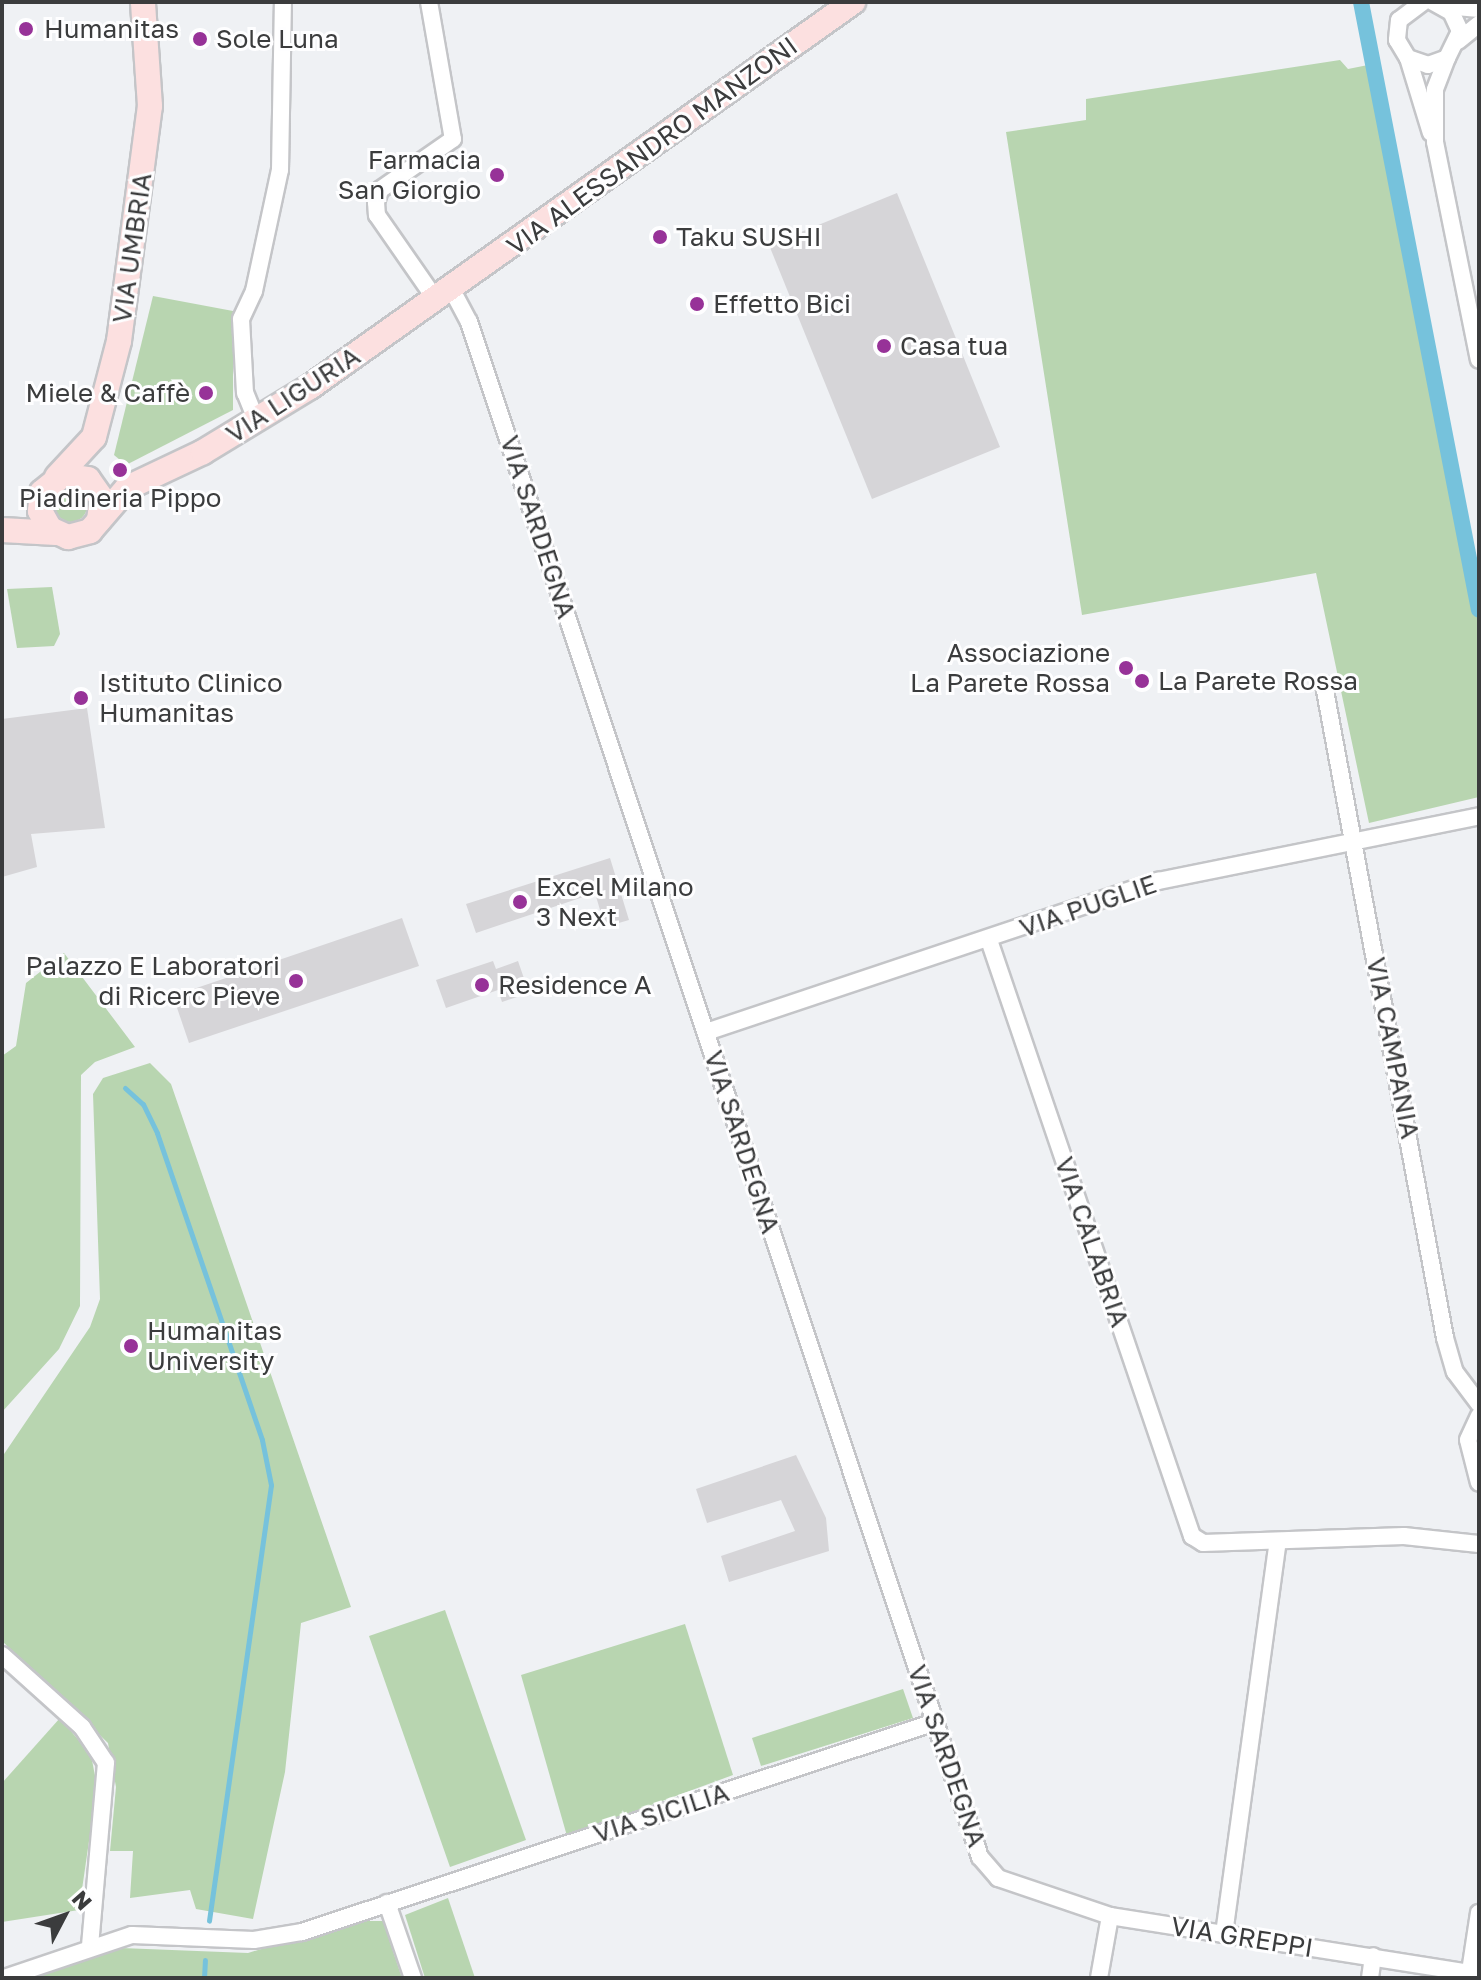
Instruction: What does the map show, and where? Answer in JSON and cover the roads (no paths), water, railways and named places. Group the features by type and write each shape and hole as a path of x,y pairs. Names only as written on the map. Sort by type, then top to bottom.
{"street":[{"name":"VIA UMBRIA","path":"50,485 94,437 119,341 143,183 150,106 143,2"},
{"path":"257,422 245,393 241,319 254,291 280,170 283,2"},
{"name":"VIA SARDEGNA","path":"429,2 453,139 380,190 376,202 377,215 469,322 975,1846 998,1878 1110,1916"},
{"name":"VIA ALESSANDRO MANZONI","path":"444,295 853,2"},
{"path":"1401,2 1397,40 1408,58 1435,142 1479,360"},
{"path":"1399,20 1423,2"},
{"path":"1438,4 1479,9"},
{"path":"1438,4 1457,20 1458,41"},
{"path":"1435,142 1435,90 1447,58 1458,41 1479,24"},
{"path":"1408,58 1428,65 1447,58"},
{"name":"VIA LIGURIA","path":"99,520 127,488 257,422 444,295"},
{"path":"2,529 84,535 99,520 93,483 94,437"},
{"path":"2,529 50,485 93,483"},
{"name":"VIA LIGURIA","path":"93,483 127,488"},
{"path":"50,485 41,516 56,533"},
{"name":"VIA CAMPANIA","path":"1324,685 1445,1338 1455,1372 1479,1404"},
{"name":"VIA PUGLIE","path":"706,1032 989,940 1158,881 1479,816"},
{"name":"VIA CALABRIA","path":"989,940 1197,1541 1278,1542"},
{"path":"1479,1416 1468,1440 1479,1483"},
{"path":"1224,1934 1278,1542 1404,1536 1479,1544"},
{"path":"2,1655 82,1727 106,1763 90,1947"},
{"name":"VIA SICILIA","path":"6,1974 90,1947 149,1933 276,1938 935,1722"},
{"path":"387,1903 413,1978"},
{"path":"1469,1975 1479,1913"},
{"path":"1099,1978 1110,1916"},
{"name":"VIA GREPPI","path":"1110,1916 1373,1956 1469,1975"},
{"path":"1370,1978 1373,1956"}],"waterway":[{"path":"1361,2 1479,610"},
{"path":"125,1088 143,1104 157,1133 262,1440 271,1485 209,1921"},
{"path":"204,1978 205,1960"}],"place":[{"name":"Humanitas","path":"26,29"},
{"name":"Sole Luna","path":"200,39"},
{"name":"Farmacia San Giorgio","path":"497,175"},
{"name":"Taku SUSHI","path":"660,237"},
{"name":"Effetto Bici","path":"697,304"},
{"name":"Casa tua","path":"884,346"},
{"name":"Miele & Caffè","path":"206,393"},
{"name":"Piadineria Pippo","path":"120,470"},
{"name":"Associazione La Parete Rossa","path":"1126,668"},
{"name":"La Parete Rossa","path":"1142,681"},
{"name":"Istituto Clinico Humanitas","path":"81,698"},
{"name":"Excel Milano 3 Next","path":"520,902"},
{"name":"Palazzo E Laboratori di Ricerc Pieve","path":"296,981"},
{"name":"Residence A","path":"482,985"},
{"name":"Humanitas University","path":"131,1346"}]}
